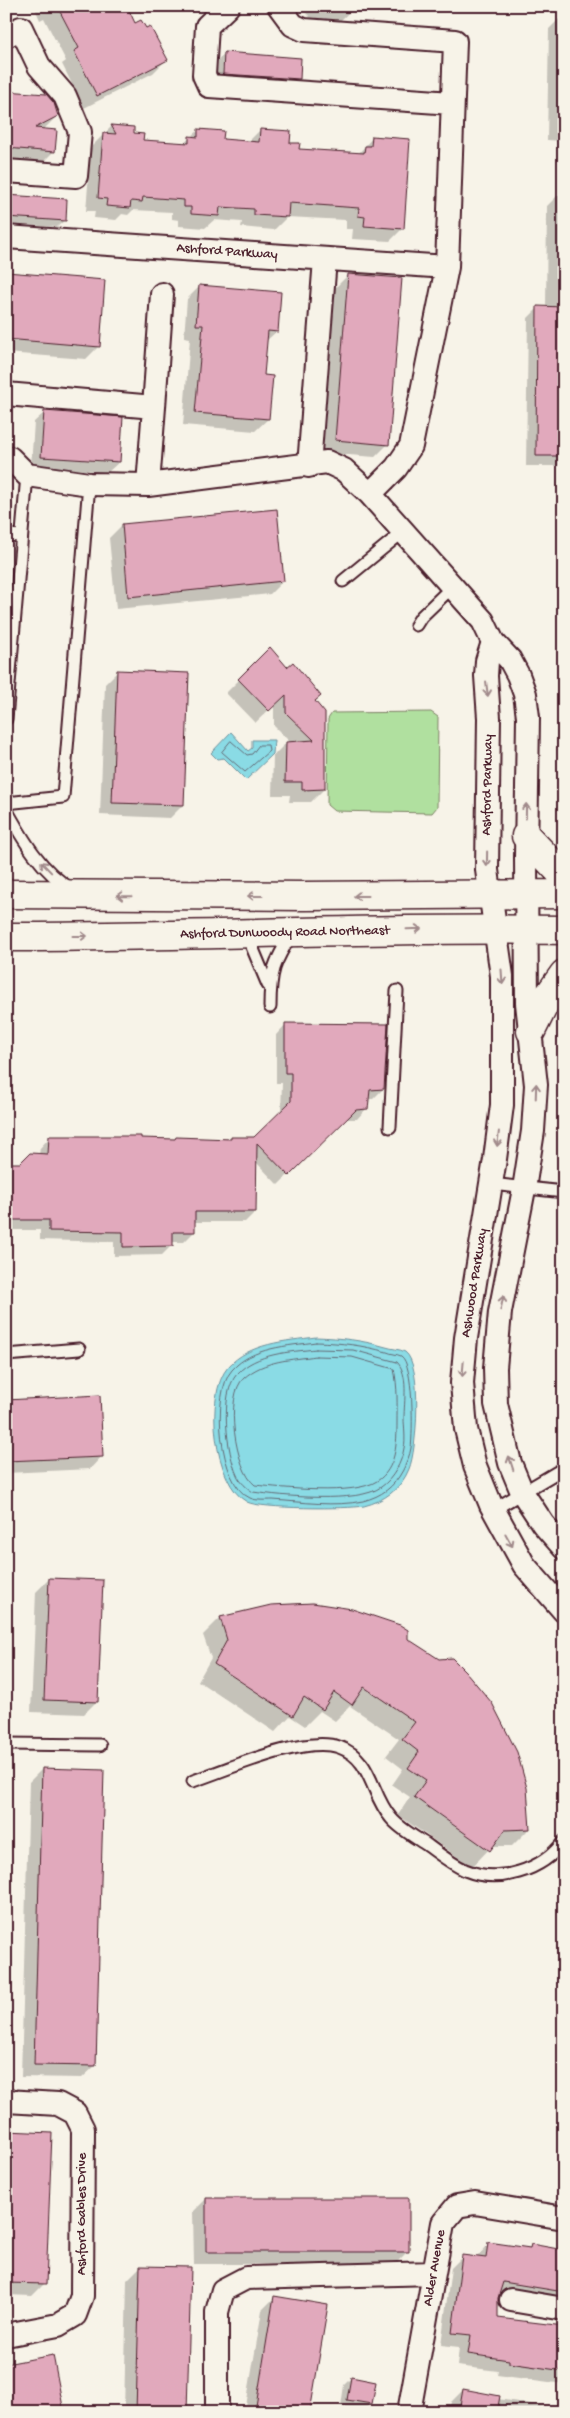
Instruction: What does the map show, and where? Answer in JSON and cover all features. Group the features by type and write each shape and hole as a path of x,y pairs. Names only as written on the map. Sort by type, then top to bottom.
{"main road":[{"path":"526,836 564,876"},
{"path":"6,894 564,894"},
{"name":"Ashford Dunwoody Road Northeast","path":"6,937 292,934 459,928 564,930"},
{"path":"530,1031 549,995 564,974"}],"street":[{"path":"228,6 207,26 204,75 209,86 452,103"},
{"path":"279,6 294,25 304,30 455,41 447,268 411,446 396,468 370,494"},
{"path":"6,36 20,28 39,66 65,96 80,132 76,176 6,171"},
{"name":"Ashford Parkway","path":"6,237 447,268"},
{"path":"308,466 325,259"},
{"path":"148,486 162,294"},
{"path":"6,394 154,407"},
{"path":"6,457 10,458 27,475 89,484 148,486 328,462 344,470 370,494 483,621 493,642 510,660 518,675 525,694 528,717 526,895"},
{"name":"Ashford Parkway","path":"493,642 487,661 486,676 490,718 487,870 496,929"},
{"name":"Ashwood Parkway","path":"526,895 527,1003 536,1085 533,1131 524,1189 500,1312 495,1368 496,1404 510,1463 522,1492 543,1524 564,1548"},
{"name":"Ashwood Parkway","path":"496,929 502,976 502,1105 466,1338 462,1383 466,1430 475,1466 493,1510 524,1565 564,1611"},
{"name":"Ashford Gables Drive","path":"6,2101 58,2104 75,2112 83,2129 82,2296 75,2315 58,2325 6,2335"},
{"name":"Alder Avenue","path":"410,2412 443,2223 457,2206 476,2203 564,2218"},
{"path":"217,2412 217,2312 223,2290 246,2278 434,2273"},
{"path":"511,2300 564,2309"}],"lane":[{"path":"6,719 27,475"},
{"path":"6,803 63,797 89,484"},
{"path":"343,581 404,531"},
{"path":"6,535 21,536"},
{"path":"416,625 421,617 452,587"},
{"path":"6,809 20,836 41,862 63,884 85,895"},
{"path":"242,934 250,942 262,966 270,992"},
{"path":"270,1006 270,992 275,961 292,934"},
{"path":"390,1127 397,991"},
{"path":"491,1184 564,1192"},
{"path":"6,1355 79,1349"},
{"path":"493,1510 559,1471 564,1471"},
{"path":"6,1744 100,1745"},
{"path":"194,1781 290,1749 314,1744 330,1744 349,1751 358,1758 370,1775 382,1805 398,1825 466,1871 487,1875 512,1875 544,1860 564,1841"}],"green space":[{"path":"431,712 438,717 437,807 432,813 334,811 327,805 328,719 332,713"}],"water":[{"path":"231,732 248,751 252,748 252,740 274,740 273,754 246,780 224,758 217,759 211,753"},
{"path":"316,1337 360,1341 398,1350 405,1352 411,1360 417,1408 414,1445 409,1469 401,1483 391,1493 378,1501 364,1506 286,1507 247,1502 236,1492 227,1477 220,1459 215,1417 216,1397 221,1380 228,1367 237,1359 257,1348 269,1344"}],"building":[{"path":"57,6 127,6 135,23 141,20 146,28 150,26 168,60 97,96 74,51 79,48"},
{"path":"224,52 301,58 300,79 223,74"},
{"path":"6,91 46,94 54,103 58,116 35,128 57,130 55,152 6,148"},
{"path":"111,125 134,127 134,133 144,134 143,140 189,143 189,136 198,137 198,129 224,131 223,139 259,142 260,129 291,131 290,143 300,143 299,149 364,153 365,146 371,146 372,136 410,139 404,229 364,226 365,217 358,216 359,208 289,203 288,217 254,215 254,209 220,207 219,216 191,214 191,207 184,207 184,200 143,197 142,202 131,201 130,208 106,206 107,199 98,198 103,133 116,134"},
{"path":"6,195 67,199 66,221 6,217"},
{"path":"6,272 105,280 100,347 6,339"},
{"path":"348,274 402,278 389,445 335,440"},
{"path":"199,285 281,292 278,332 268,331 264,375 273,376 269,419 195,413 203,325 196,325"},
{"path":"537,306 564,307 564,456 536,456"},
{"path":"44,411 123,417 120,462 41,457"},
{"path":"277,509 284,581 128,597 122,524"},
{"path":"270,647 287,667 293,662 321,696 315,701 325,713 325,789 302,790 302,782 285,782 286,742 314,740 286,713 286,695 269,711 238,679"},
{"path":"117,670 189,673 184,805 112,803"},
{"path":"285,1023 388,1024 384,1089 370,1090 368,1109 356,1110 289,1176 257,1143 256,1212 195,1212 195,1232 173,1232 173,1246 123,1247 123,1232 49,1231 49,1220 6,1220 6,1163 20,1163 30,1153 48,1154 49,1136 141,1136 141,1138 175,1139 176,1137 231,1139 231,1137 254,1137 291,1101 291,1073 285,1073"},
{"path":"100,1395 103,1457 6,1461 6,1400"},
{"path":"49,1578 103,1580 98,1702 44,1700"},
{"path":"313,1603 352,1609 400,1625 408,1630 408,1639 439,1659 452,1658 466,1672 492,1703 517,1752 527,1788 530,1829 505,1830 490,1851 414,1797 426,1780 408,1768 419,1752 402,1739 415,1722 364,1687 352,1705 334,1692 323,1710 304,1697 293,1716 214,1664 227,1640 220,1617 271,1605"},
{"path":"42,1768 104,1770 96,2066 34,2065"},
{"path":"6,2131 52,2133 46,2284 6,2283"},
{"path":"206,2198 409,2198 409,2252 206,2252"},
{"path":"488,2242 530,2248 531,2244 564,2250 564,2292 503,2282 498,2298 498,2318 564,2326 564,2371 509,2363 509,2360 468,2354 471,2335 452,2333 462,2255 486,2258"},
{"path":"140,2266 191,2267 187,2412 136,2412"},
{"path":"274,2296 328,2305 310,2412 255,2412"},
{"path":"53,2355 64,2412 6,2412 6,2364"},
{"path":"351,2377 376,2382 372,2404 347,2400"},
{"path":"463,2389 500,2396 497,2412 459,2412"}]}
